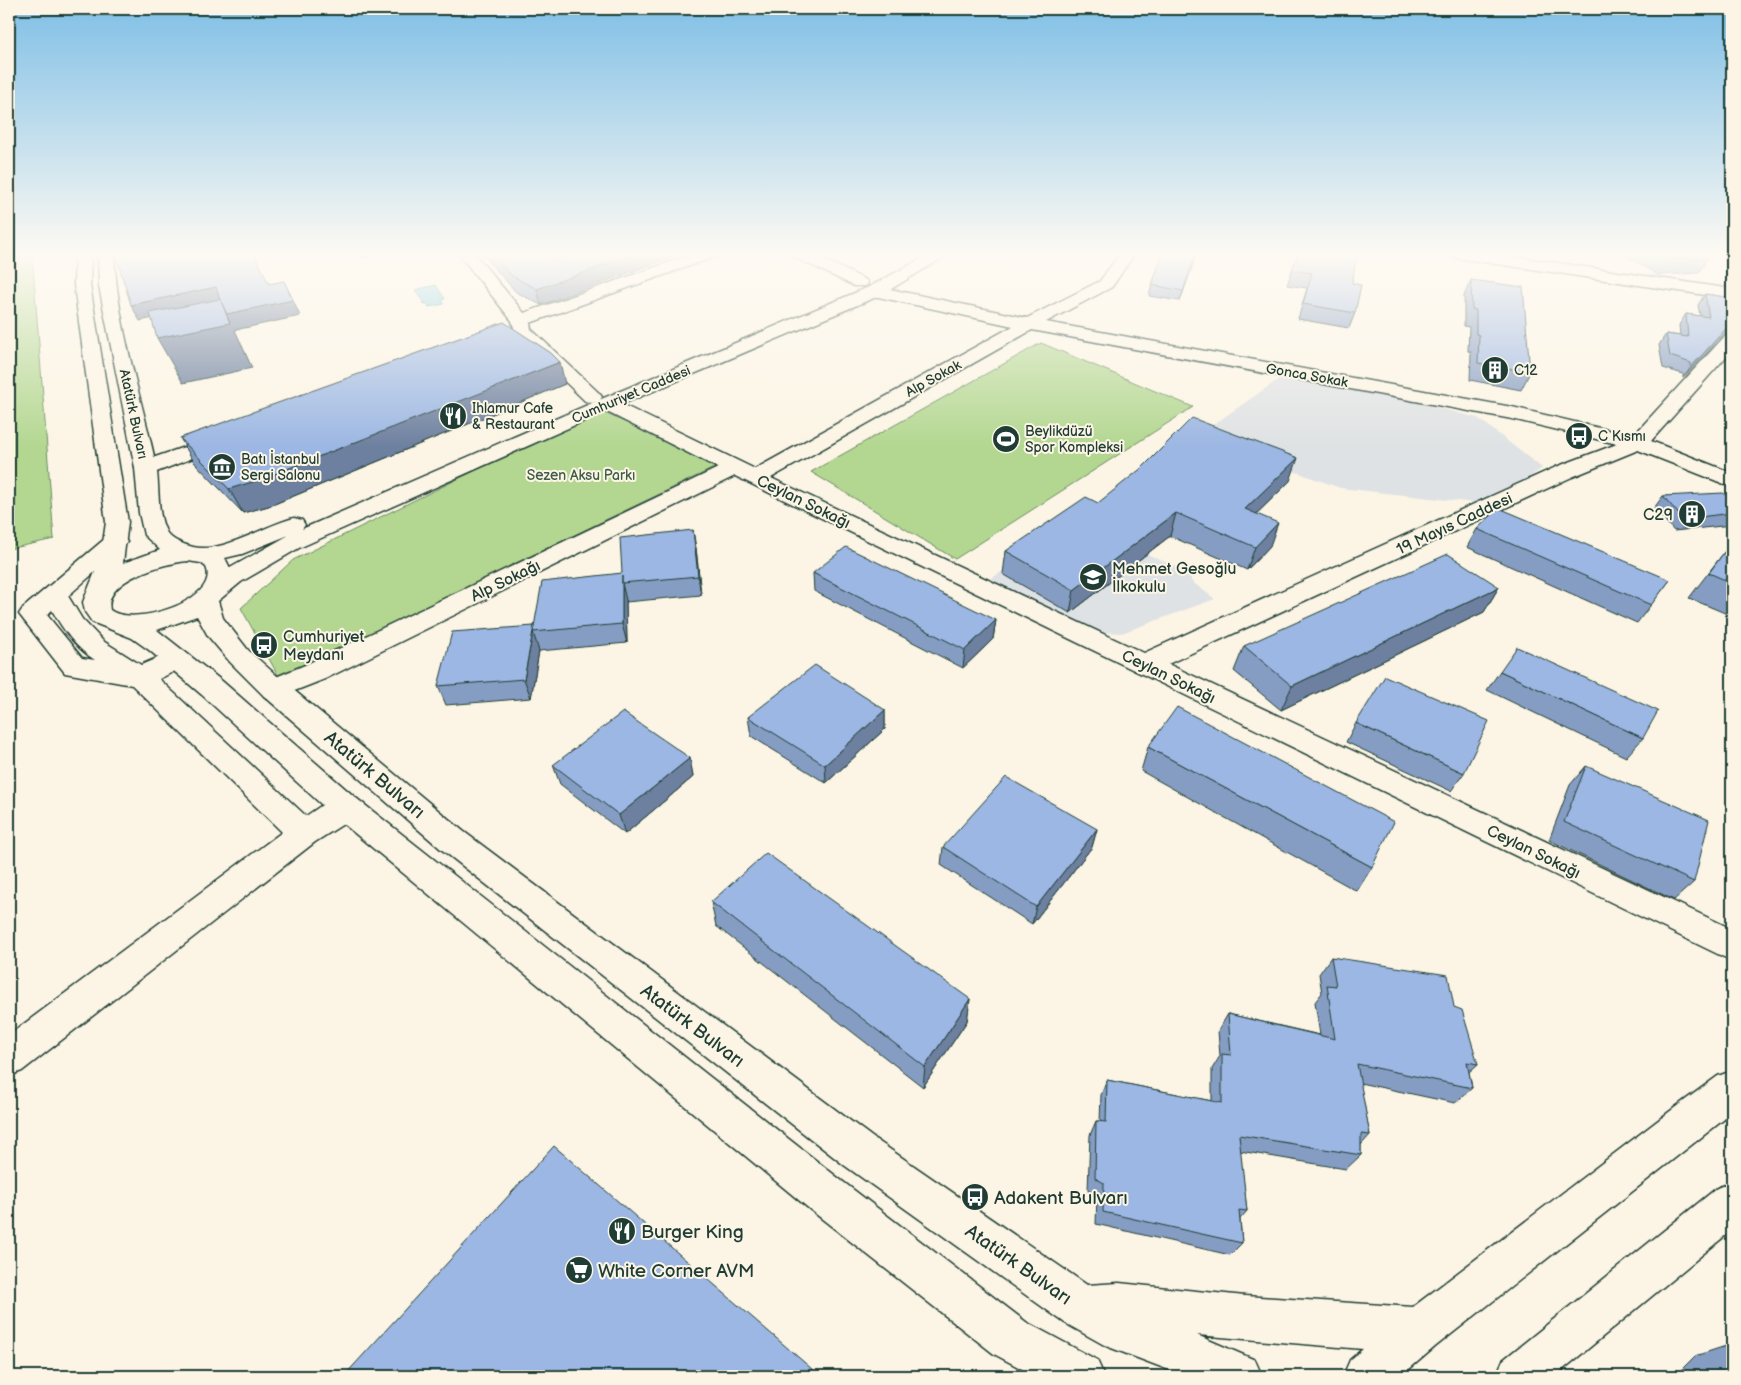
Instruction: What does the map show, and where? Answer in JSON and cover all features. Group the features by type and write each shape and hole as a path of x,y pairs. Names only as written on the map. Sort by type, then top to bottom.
{"street":[{"path":"87,318 117,522 113,557 96,602 96,609 100,617 141,632 176,659 212,688 345,807 827,1196 1010,1338 1043,1363 1081,1376"},
{"name":"Atatürk Bulvarı","path":"114,318 146,468 150,513 156,535 165,544 198,555"},
{"name":"Ceylan Sokağı","path":"516,318 599,400 745,473 1732,946"},
{"path":"468,351 542,318"},
{"name":"Cumhuriyet Caddesi","path":"100,592 111,581 136,565 170,555 198,555 234,549 795,318"},
{"name":"Gonca Sokak","path":"1001,318 1512,413 1638,443 1732,481"},
{"name":"Alp Sokak","path":"745,473 1041,318"},
{"name":"19 Mayıs Caddesi","path":"1144,664 1564,472 1638,443 1732,339"},
{"name":"Cumhuriyet Caddesi","path":"127,626 157,622 176,615 208,596 232,577 291,543 599,400"},
{"path":"146,468 238,434"},
{"name":"Alp Sokağı","path":"274,689 315,672 745,473"},
{"path":"115,542 55,594 73,626 94,647 140,676 304,833"},
{"path":"198,555 214,560 219,566 221,574 218,583 208,596"},
{"name":"Atatürk Bulvarı","path":"208,596 210,619 217,630 239,656 274,689 452,840 858,1151 1081,1307 1122,1330 1221,1367 1239,1376"},
{"path":"140,676 176,659"},
{"path":"9,1058 304,833 345,807"},
{"path":"1366,1376 1420,1330 1732,1090"},
{"path":"1519,1376 1732,1203"},
{"path":"1081,1307 1119,1305 1245,1318 1420,1330"}],"shaded area":[{"path":"1282,377 1384,394 1478,418 1542,468 1493,505 1340,488 1197,436"},
{"name":"Mehmet Gesoğlu İlkokulu","path":"1081,520 1147,554 1191,573 1191,581 1215,599 1122,633 1101,632 1061,619 989,580"}],"green space":[{"path":"9,318 37,318 54,539 9,549"},
{"name":"Beylikdüzü Spor Kompleksi","path":"1041,343 1193,407 955,559 811,472"},
{"name":"Sezen Aksu Parkı","path":"598,410 720,465 279,677 241,608 293,560"}],"building":[{"path":"151,318 228,318 230,323 157,338"},
{"path":"1476,318 1526,318 1530,372 1478,363 1479,335 1476,334"},
{"path":"1686,318 1732,318 1732,322 1691,367 1691,363 1670,356 1666,334 1688,337"},
{"path":"504,322 551,353 560,362 259,480 229,489 180,438"},
{"path":"1192,418 1298,458 1245,509 1278,523 1255,547 1176,513 1074,590 1006,551 1086,497 1098,503 1143,467"},
{"path":"1723,493 1732,499 1732,513 1683,519 1663,496"},
{"path":"1499,508 1670,580 1651,605 1477,529"},
{"path":"693,530 698,576 622,583 622,624 533,632 542,582 622,573 620,538"},
{"path":"846,547 996,620 965,650 813,573"},
{"path":"1725,551 1732,554 1732,583 1709,573"},
{"path":"1448,554 1499,587 1292,686 1244,646"},
{"path":"534,626 524,679 438,686 452,632"},
{"path":"1517,647 1658,711 1643,738 1500,671"},
{"path":"815,665 885,710 825,765 748,717"},
{"path":"1385,676 1489,721 1464,773 1356,723"},
{"path":"1177,707 1394,822 1372,867 1148,747"},
{"path":"623,712 690,758 619,815 553,765"},
{"path":"1586,766 1709,820 1694,882 1564,822"},
{"path":"1006,777 1097,829 1036,907 943,847"},
{"path":"766,853 970,999 925,1067 711,902"},
{"path":"1331,957 1448,975 1454,1007 1462,1010 1478,1064 1467,1062 1472,1088 1357,1064 1370,1135 1361,1134 1361,1155 1239,1135 1247,1211 1239,1210 1242,1243 1103,1212 1104,1183 1095,1178 1096,1121 1106,1122 1107,1080 1222,1103 1222,1054 1231,1055 1228,1014 1335,1039 1327,985 1336,986"},
{"name":"White Corner AVM","path":"554,1146 820,1376 344,1376"}],"place":[{"name":"C12","path":"1495,370"},
{"name":"Ihlamur Cafe & Restaurant","path":"453,416"},
{"name":"C Kısmı","path":"1579,436"},
{"name":"Beylikdüzü Spor Kompleksi","path":"1006,439"},
{"name":"Batı İstanbul Sergi Salonu","path":"222,467"},
{"name":"C29","path":"1692,514"},
{"name":"Mehmet Gesoğlu İlkokulu","path":"1093,577"},
{"name":"Cumhuriyet Meydanı","path":"264,645"},
{"name":"Adakent Bulvarı","path":"975,1197"},
{"name":"Burger King","path":"622,1231"},
{"name":"White Corner AVM","path":"579,1270"}]}
